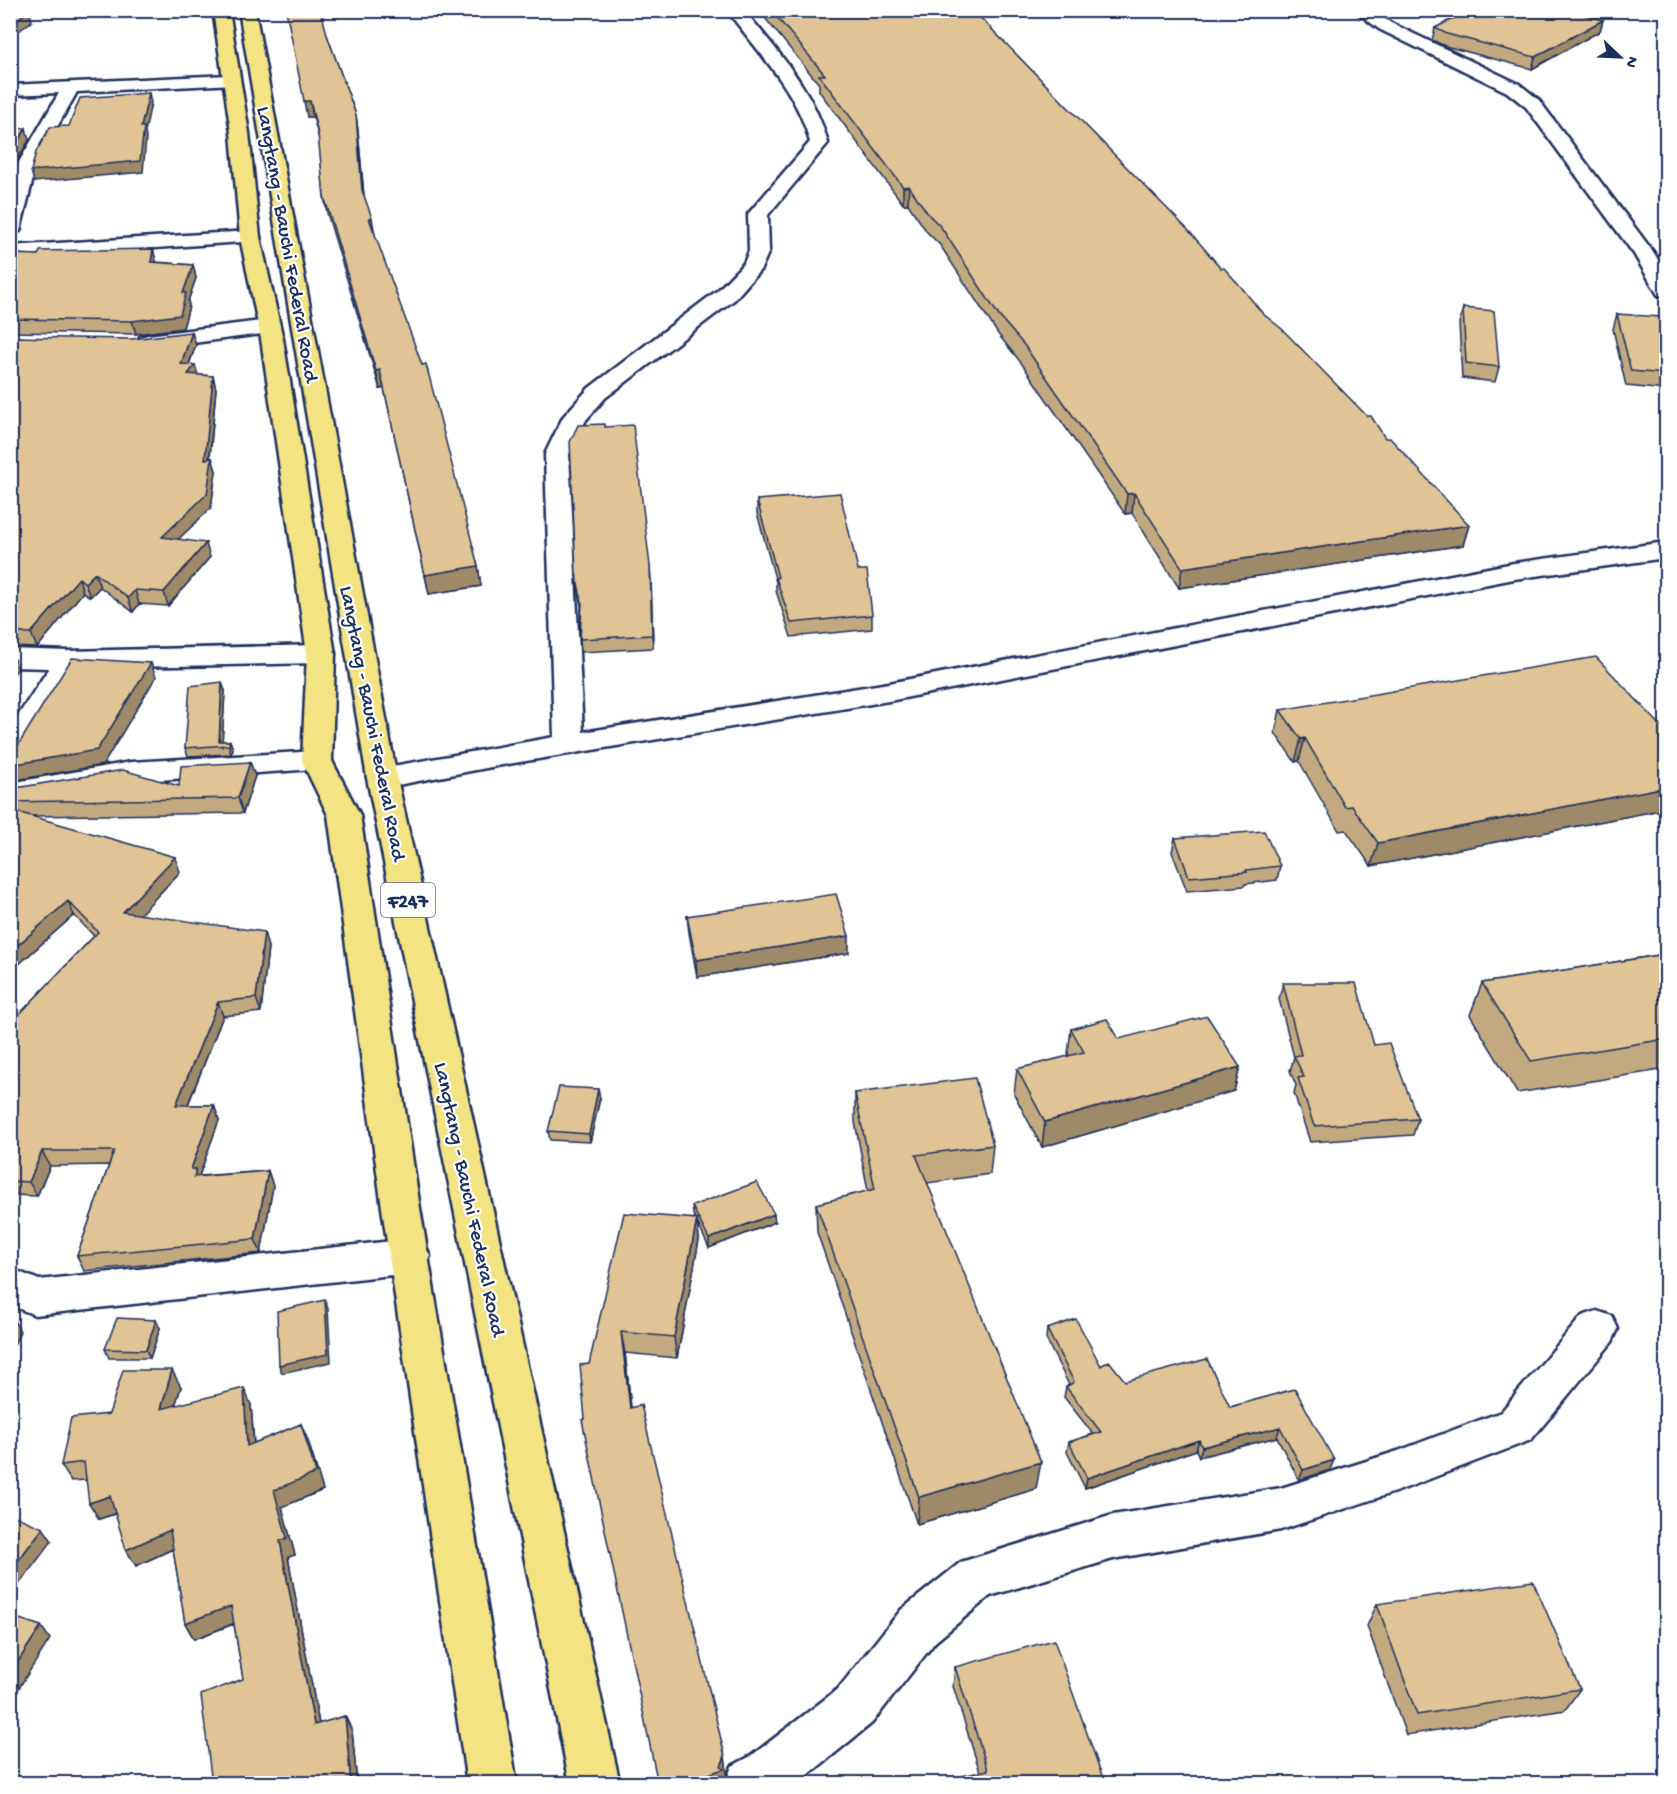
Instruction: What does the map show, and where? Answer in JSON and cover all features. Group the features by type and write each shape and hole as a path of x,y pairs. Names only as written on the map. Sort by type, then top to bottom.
{"main road":[{"name":"F247","path":"221,10 240,133 250,237 269,327 321,654 317,761 344,814 492,1784"},
{"name":"Langtang - Bauchi Federal Road","path":"247,10 382,778 595,1784"}],"street":[{"path":"568,745 557,454 575,417 597,393 726,295 754,265 759,251 758,214 819,143 817,128 792,82 735,10"},
{"path":"1362,10 1385,26 1513,88 1532,104 1644,253 1666,290"},
{"path":"10,90 230,80"},
{"path":"10,231 19,163 71,87"},
{"path":"10,252 250,237"},
{"path":"125,343 269,327"},
{"path":"382,778 889,692 1514,571 1666,550"},
{"path":"10,658 68,660 321,654"},
{"path":"10,753 68,660"},
{"path":"10,793 87,777 131,772 317,761"},
{"path":"19,1296 410,1256"},
{"path":"750,1784 769,1774 855,1706 918,1626 977,1578 1113,1537 1281,1509 1398,1471 1516,1426 1597,1329"}],"building":[{"path":"29,10 10,25 10,11"},
{"path":"286,10 321,10 327,35 356,115 362,190 372,218 369,218 422,365 426,364 478,566 425,575 380,370 376,371 324,196 318,134 310,101 304,101"},
{"path":"771,10 973,10 1189,231 1263,314 1282,329 1367,416 1371,416 1385,438 1390,438 1469,525 1182,568 1134,493 1127,494 1024,345 999,316 941,227 928,214 909,186 903,187 819,75 825,75"},
{"path":"1470,10 1585,10 1580,14 1603,20 1535,57 1447,34 1435,28"},
{"path":"149,93 141,127 144,127 140,161 31,171 36,152 50,127 69,126 80,98"},
{"path":"26,128 13,150 10,158 10,129"},
{"path":"153,249 151,262 193,265 183,293 186,293 180,315 132,321 10,319 10,254 38,255 40,251"},
{"path":"1463,308 1494,311 1499,367 1466,363"},
{"path":"1617,314 1661,317 1666,337 1666,374 1631,371"},
{"path":"192,332 181,364 195,365 188,374 213,376 205,459 212,458 207,494 162,537 206,543 164,592 135,590 128,598 95,573 85,583 79,578 31,633 10,633 10,337 132,339"},
{"path":"605,424 605,427 633,425 650,566 652,635 580,639 582,602 576,574 570,442 578,425"},
{"path":"840,493 858,570 867,570 872,615 791,623 776,578 778,577 757,500"},
{"path":"1596,657 1666,731 1666,787 1378,843 1352,806 1345,807 1305,738 1301,739 1280,710"},
{"path":"72,658 151,663 97,750 10,765 10,748 17,747"},
{"path":"222,682 219,741 230,741 229,745 185,748 190,686"},
{"path":"250,762 238,798 10,802 10,789 123,770 179,786 181,766"},
{"path":"10,810 175,857 123,912 264,932 256,998 218,1002 176,1105 214,1105 191,1169 196,1169 194,1177 268,1171 255,1239 77,1256 114,1151 42,1151 29,1182 10,1181 10,1024 98,932 68,901 10,952"},
{"path":"1264,831 1280,866 1246,870 1247,872 1189,877 1175,838"},
{"path":"836,894 849,936 696,960 687,916"},
{"path":"1666,954 1666,1039 1531,1061 1482,983"},
{"path":"1283,983 1356,983 1374,1045 1389,1043 1418,1119 1314,1126 1298,1078 1304,1077 1294,1056 1301,1055"},
{"path":"1207,1016 1240,1067 1045,1122 1017,1069 1084,1052 1071,1029 1107,1019 1119,1039"},
{"path":"975,1078 993,1145 916,1155 1041,1462 919,1497 816,1204 875,1189 855,1093"},
{"path":"559,1087 598,1089 589,1134 548,1131"},
{"path":"757,1182 774,1214 709,1239 692,1206"},
{"path":"624,1213 697,1219 674,1337 621,1332 630,1408 641,1405 725,1756 721,1766 724,1769 675,1784 658,1784 582,1420 585,1419 580,1365 589,1364"},
{"path":"325,1300 328,1354 279,1365 277,1311"},
{"path":"117,1318 156,1320 146,1350 105,1349"},
{"path":"1076,1319 1101,1366 1109,1361 1125,1381 1207,1359 1230,1407 1295,1389 1334,1460 1303,1470 1280,1427 1202,1447 1199,1440 1087,1478 1069,1442 1101,1432 1066,1387 1074,1382 1047,1329"},
{"path":"123,1370 172,1370 161,1409 244,1388 247,1446 301,1424 316,1473 274,1490 287,1538 280,1541 314,1725 345,1716 351,1784 212,1784 201,1695 243,1679 231,1606 185,1623 170,1530 126,1550 110,1496 89,1503 84,1462 61,1465 71,1418 109,1414"},
{"path":"10,1514 43,1528 10,1571"},
{"path":"1533,1581 1580,1689 1417,1715 1377,1604"},
{"path":"10,1616 41,1626 10,1674"},
{"path":"1054,1640 1105,1784 928,1784 988,1770 955,1667"}]}
